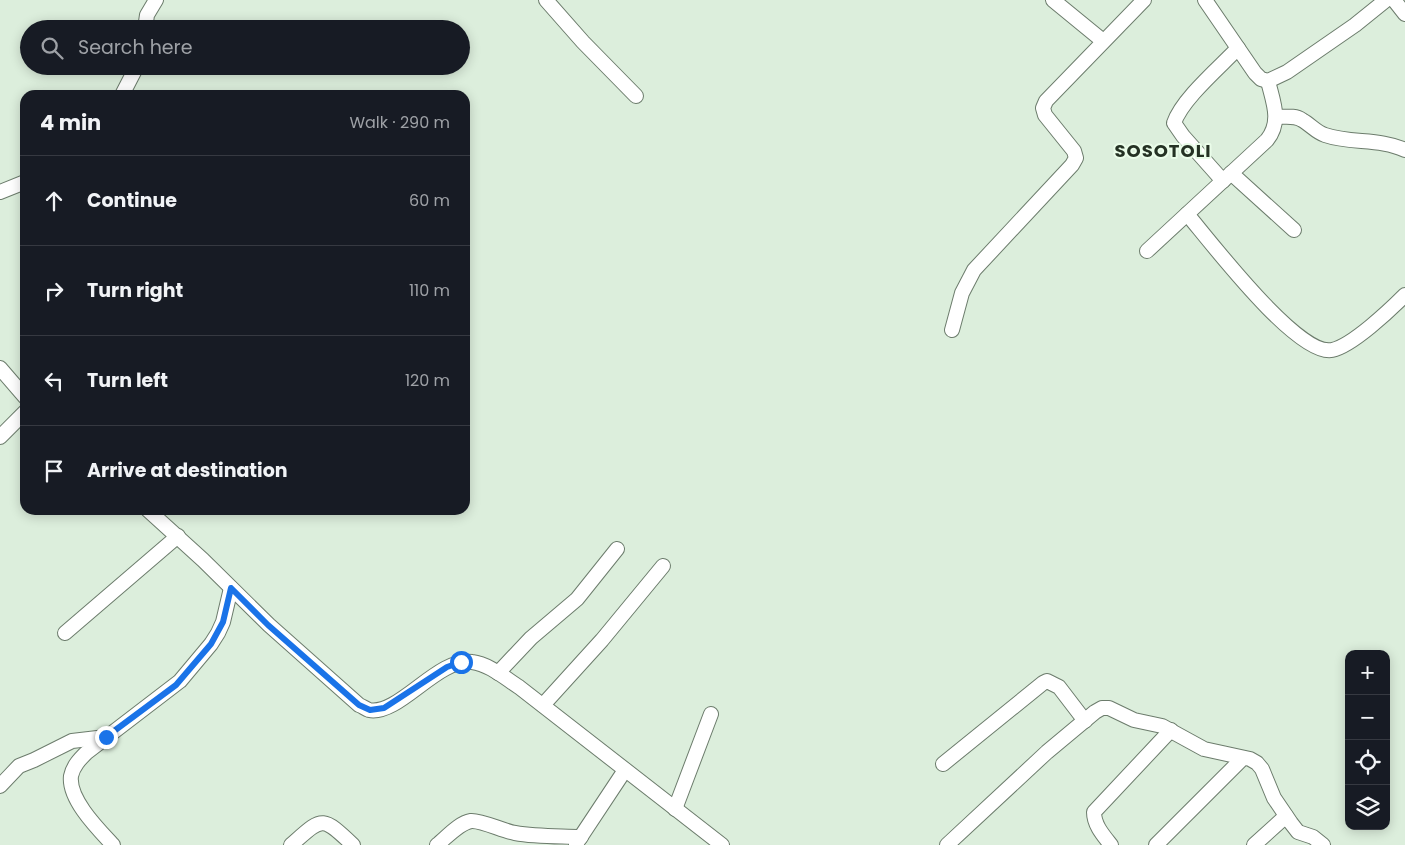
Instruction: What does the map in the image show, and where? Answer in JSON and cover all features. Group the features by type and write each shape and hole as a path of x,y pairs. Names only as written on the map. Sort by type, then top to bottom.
{"street":[{"path":"146,20 147,15 156,0"},
{"path":"546,0 583,42 636,96"},
{"path":"1053,0 1103,41"},
{"path":"952,330 962,293 974,270 1072,165 1076,158 1074,151 1045,115 1043,108 1046,101 1144,0"},
{"path":"1205,0 1255,73 1261,79 1268,81 1355,25 1386,0"},
{"path":"1394,0 1405,14"},
{"path":"1238,48 1186,103 1176,115 1174,123 1183,136 1227,177 1294,230"},
{"path":"125,90 132,75"},
{"path":"1147,251 1267,140 1274,131 1276,117 1268,81"},
{"path":"1276,117 1293,117 1302,120 1318,132 1328,136 1382,142 1405,150"},
{"path":"0,192 20,184"},
{"path":"1187,214 1274,315 1309,344 1326,351 1343,346 1371,325 1405,295"},
{"path":"0,368 20,391"},
{"path":"0,437 20,417"},
{"path":"154,515 178,536 268,625 359,705 370,710 384,708 447,667 461,662 472,662 498,673 519,687 722,845"},
{"path":"65,633 178,536"},
{"path":"498,673 531,638 577,599 617,549"},
{"path":"543,706 602,640 663,566"},
{"path":"113,845 83,810 77,799 71,776 74,768 86,753 176,685 211,644 223,622 231,588"},
{"path":"943,764 1047,681 1059,687 1085,721"},
{"path":"947,845 1047,752 1102,708 1109,708 1134,720 1153,723 1171,730 1204,749 1257,763 1262,769 1274,798 1298,832 1313,837 1323,845"},
{"path":"675,809 711,714"},
{"path":"1111,845 1097,826 1094,812 1171,730"},
{"path":"0,786 20,766 72,741 106,737"},
{"path":"1156,845 1243,758"},
{"path":"437,845 463,824 470,821 477,821 517,834 578,841 625,770"},
{"path":"1254,845 1286,816"},
{"path":"291,845 317,824 326,823 332,825 353,845"}],"district":[{"name":"SOSOTOLI","path":"1163,151"}],"route":[{"path":"106,737 180,681 218,633 228,606 231,588 268,625 359,705 370,710 384,708 447,667 461,662"}]}
